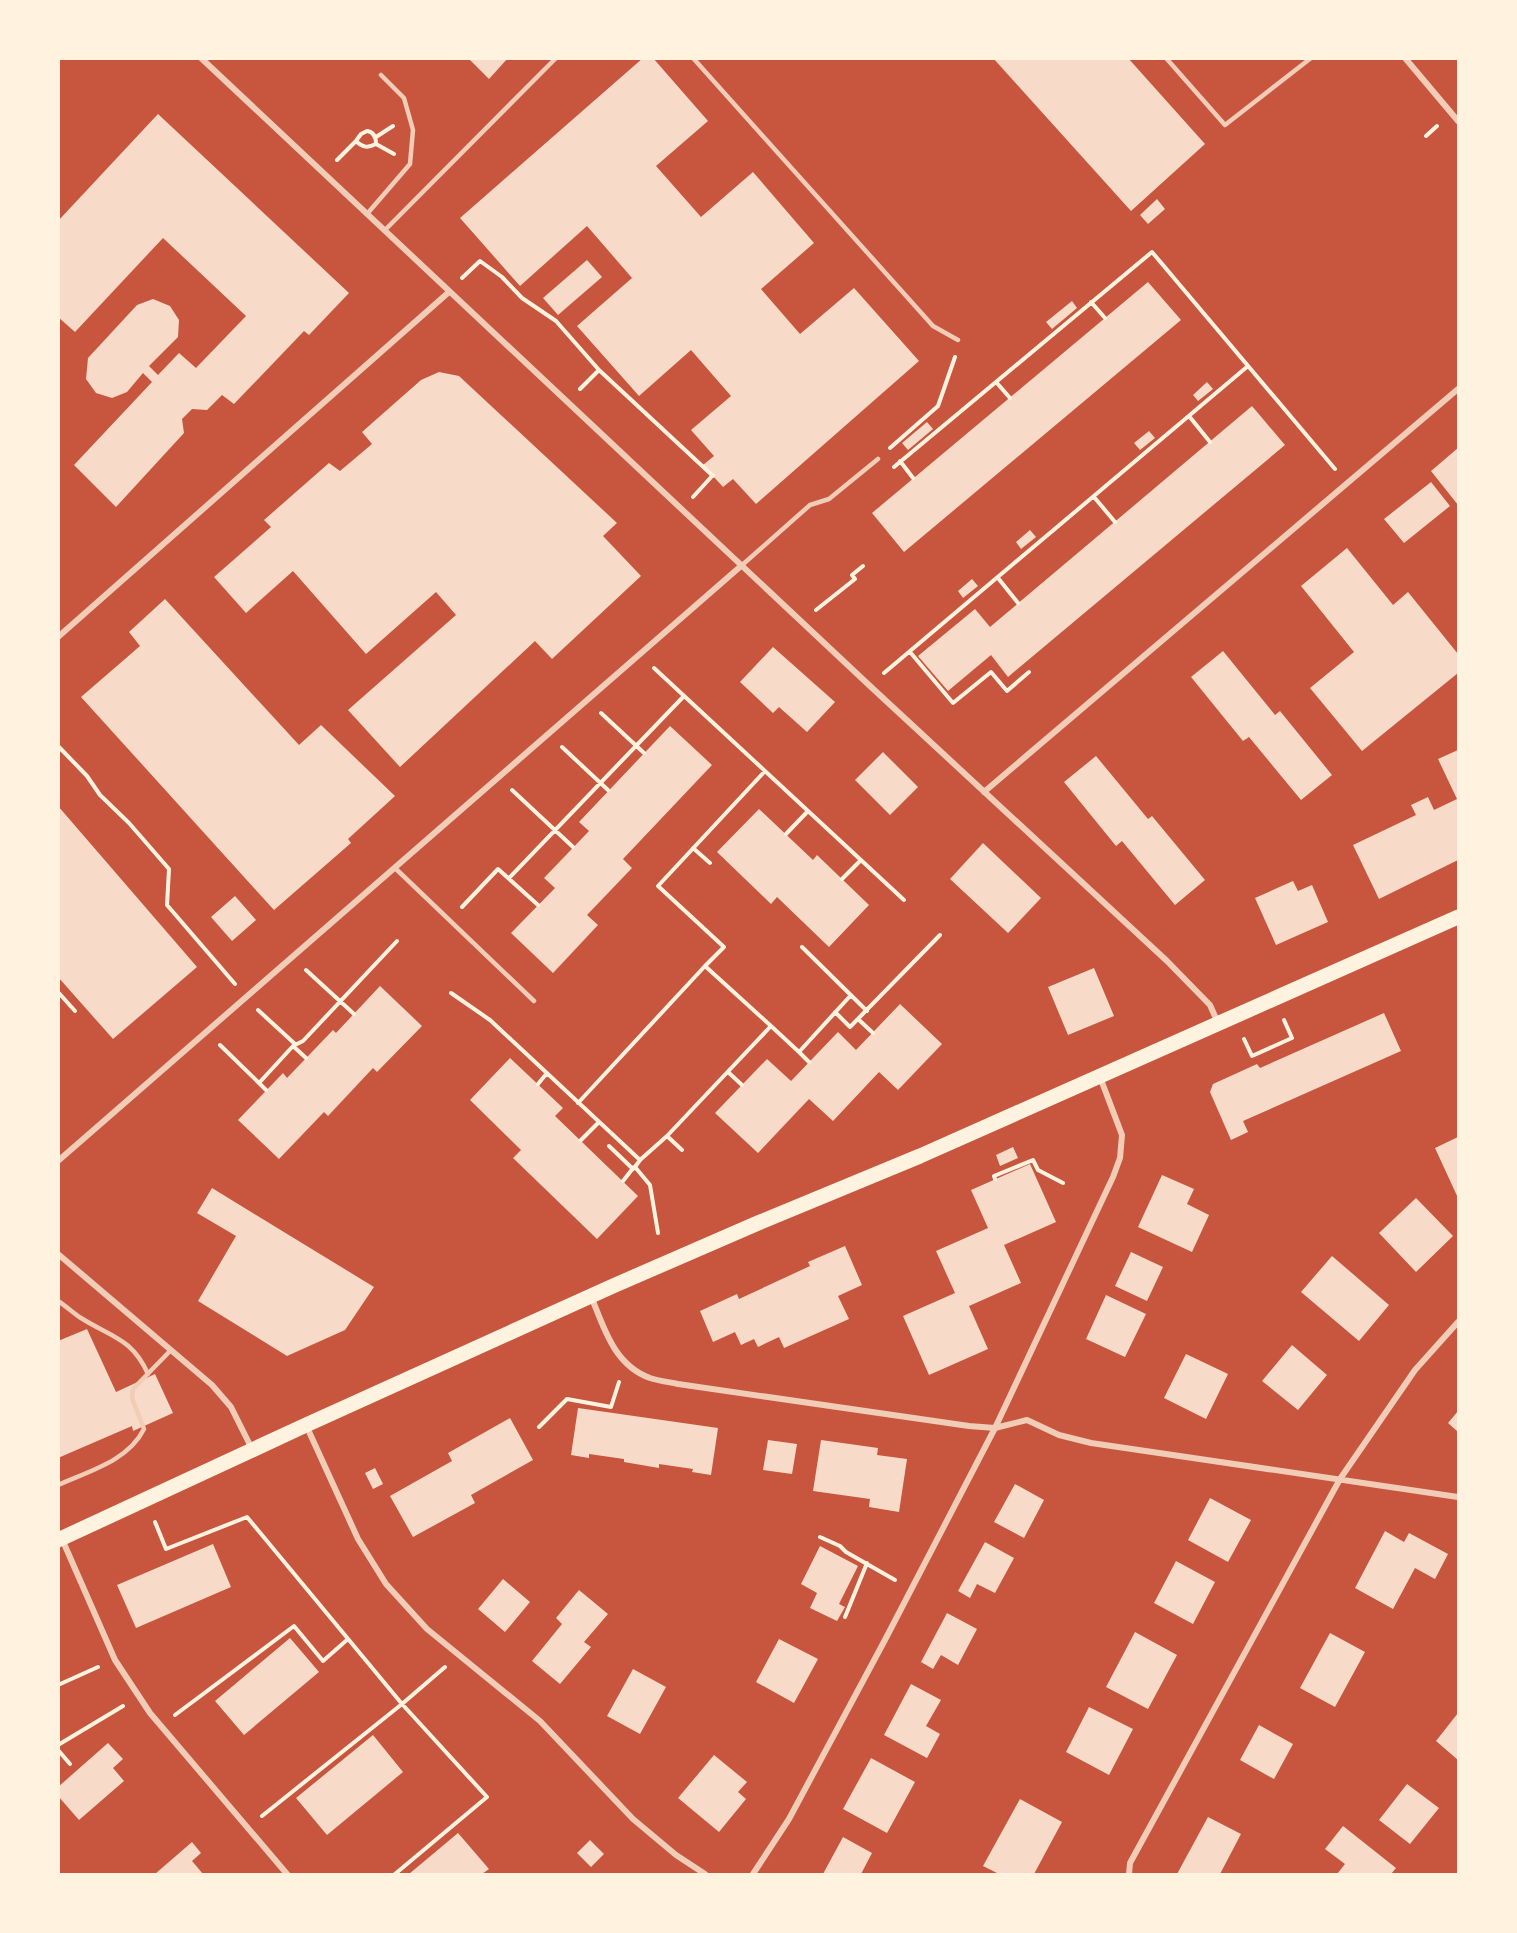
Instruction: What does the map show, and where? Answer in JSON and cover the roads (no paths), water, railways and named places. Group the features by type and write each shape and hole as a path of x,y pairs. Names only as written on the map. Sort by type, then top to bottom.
{"main road":[{"path":"60,1539 591,1296 758,1222 920,1156 1458,917"}],"street":[{"path":"201,58 448,292 1191,985 1210,1005 1218,1023"},
{"path":"1405,58 1458,121"},
{"path":"58,637 448,292"},
{"path":"984,792 1458,389"},
{"path":"58,1161 741,566"},
{"path":"753,1875 789,1819 995,1428 1120,1158 1122,1135 1100,1076"},
{"path":"58,1254 222,1396 231,1407 252,1450"},
{"path":"591,1296 615,1350 627,1365 649,1378 969,1426 995,1428 1027,1420 1059,1435 1091,1443 1458,1497"},
{"path":"1129,1875 1130,1863 1340,1479 1415,1370 1458,1322"},
{"path":"306,1425 358,1539 386,1584 427,1629 540,1721 633,1819 676,1855 705,1875"},
{"path":"60,1539 116,1660 139,1696 160,1726 287,1875"}],"lane":[{"path":"385,230 556,58"},
{"path":"693,58 933,326 958,340"},
{"path":"1166,58 1225,125 1311,58"},
{"path":"367,214 410,164 413,130 404,98 381,75"},
{"path":"741,566 810,506 829,499 878,459"},
{"path":"395,868 534,1001"},
{"path":"58,1301 81,1318 132,1348 148,1374"},
{"path":"58,1485 113,1461 126,1453 139,1439 144,1429 132,1398 133,1389 171,1350"}]}
